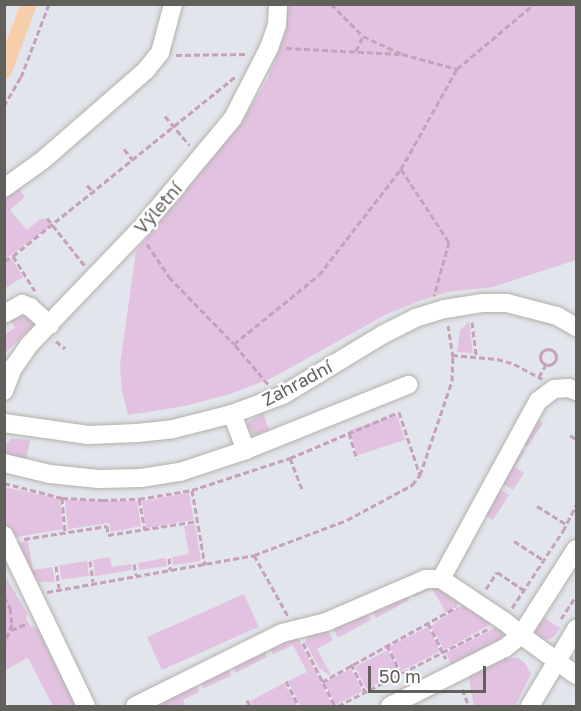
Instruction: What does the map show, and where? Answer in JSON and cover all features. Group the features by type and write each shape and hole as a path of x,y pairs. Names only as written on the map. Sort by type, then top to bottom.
{"street":[{"path":"4,188 43,160 146,70 160,52 173,4"},
{"name":"Výletní","path":"4,391 13,368 29,345 50,331 139,231 233,118 269,48 277,25 278,4"},
{"name":"Zahradní","path":"4,423 88,435 138,434 173,429 232,414 276,388 415,318 440,301 507,303 557,316 576,327"},
{"path":"4,314 22,304 30,307 50,331"},
{"path":"4,463 50,474 99,479 141,478 180,472 246,450 408,384"},
{"path":"441,579 538,401 554,389 569,388 576,391"},
{"path":"232,414 246,450"},
{"path":"6,538 86,706"},
{"path":"390,706 505,648 521,635 576,549"},
{"path":"135,706 282,633 326,622 426,579 441,579 576,675"},
{"path":"530,706 576,629"}],"path":[{"path":"4,106 21,77 49,4"},
{"path":"331,4 363,36 402,54 457,69"},
{"path":"234,344 319,275 401,169 457,69 534,4"},
{"path":"356,51 363,36"},
{"path":"269,48 402,54"},
{"path":"4,261 54,226 237,76"},
{"path":"165,116 192,148"},
{"path":"124,149 133,160"},
{"path":"34,594 254,555 347,520 412,485 420,475 452,381 453,355 440,301 449,242 401,169"},
{"path":"87,185 94,193"},
{"path":"47,218 86,267"},
{"path":"139,231 169,278 234,344 266,382 276,388"},
{"path":"13,256 36,294"},
{"path":"424,301 440,301"},
{"path":"472,322 476,356"},
{"path":"50,331 64,348 65,346"},
{"path":"550,349 555,352 556,360 553,364 545,365 540,356 545,350 550,349"},
{"path":"453,355 476,356 514,364 539,377 554,389"},
{"path":"539,377 545,365"},
{"path":"266,382 276,388"},
{"path":"257,386 266,382"},
{"path":"349,433 357,459"},
{"path":"570,435 576,439"},
{"path":"290,458 302,489"},
{"path":"192,489 206,565"},
{"path":"62,498 66,532"},
{"path":"139,499 145,530"},
{"path":"537,506 567,524"},
{"path":"6,538 107,526 108,535 198,521"},
{"path":"514,541 543,561"},
{"path":"254,555 335,706"},
{"path":"169,558 170,570"},
{"path":"90,561 93,582"},
{"path":"134,564 136,575"},
{"path":"56,566 59,589"},
{"path":"495,571 524,590"},
{"path":"558,623 576,596"},
{"path":"4,597 10,608 12,624 4,645"},
{"path":"322,682 428,624 468,598"},
{"path":"428,624 454,674"},
{"path":"387,646 401,674"},
{"path":"352,665 365,692"},
{"path":"286,681 299,706"},
{"path":"248,700 250,706"}],"shaded area":[{"path":"287,5 576,5 576,260 493,287 448,292 419,301 385,315 272,378 230,394 185,406 128,415 122,391 120,365 136,251 241,123 267,80 284,37"},
{"path":"18,188 25,197 10,210 27,230 40,219 45,219 51,226 5,259 5,197"},
{"path":"11,258 23,277 5,288 5,263"},
{"path":"29,313 35,324 5,353 5,334 15,328 9,317"},
{"path":"469,321 473,353 457,352 460,331"},
{"path":"263,413 269,430 256,437 248,427 248,422"},
{"path":"397,415 405,440 357,455 349,430"},
{"path":"534,417 543,423 527,447 520,443"},
{"path":"12,438 30,440 26,460 11,457 5,451 5,445"},
{"path":"518,447 525,451 515,467 524,473 513,490 499,481"},
{"path":"4,487 60,499 63,529 11,538 5,525"},
{"path":"496,487 509,495 493,520 482,514"},
{"path":"189,493 194,520 146,528 142,501"},
{"path":"65,500 137,501 141,526 111,532 109,523 68,529"},
{"path":"195,524 201,561 173,565 172,557 189,554 184,526"},
{"path":"28,541 33,570 52,567 55,582 39,582 33,579 13,544"},
{"path":"110,557 112,567 131,564 132,570 95,576 93,560"},
{"path":"165,558 167,566 139,570 138,563"},
{"path":"87,561 89,576 61,580 59,565"},
{"path":"4,574 27,613 26,619 30,626 44,630 79,706 53,706 28,658 5,670"},
{"path":"439,584 464,600 446,613 432,588 414,597 410,589"},
{"path":"405,591 409,600 376,618 370,607"},
{"path":"244,594 259,627 162,670 147,637"},
{"path":"467,602 497,621 444,650 431,626"},
{"path":"365,609 371,620 338,638 331,624"},
{"path":"541,616 560,628 554,637 546,640 538,637 534,629"},
{"path":"501,625 503,635 501,643 452,666 446,653"},
{"path":"326,626 333,640 317,649 331,675 319,668 305,642 309,634"},
{"path":"428,627 440,651 402,671 390,647"},
{"path":"297,636 333,706 301,706 288,681 307,672 293,645 273,654 267,644"},
{"path":"262,647 267,657 236,673 231,663"},
{"path":"388,650 399,672 366,689 355,667"},
{"path":"503,658 518,658 525,663 531,674 515,706 474,706 469,679 471,672"},
{"path":"226,665 231,676 203,688 199,677"},
{"path":"351,669 362,691 336,705 324,683"},
{"path":"194,681 199,692 183,700 186,706 163,706 159,698"},
{"path":"284,683 297,706 253,706 250,701"}],"waterway":[{"path":"4,71 29,4"}]}
